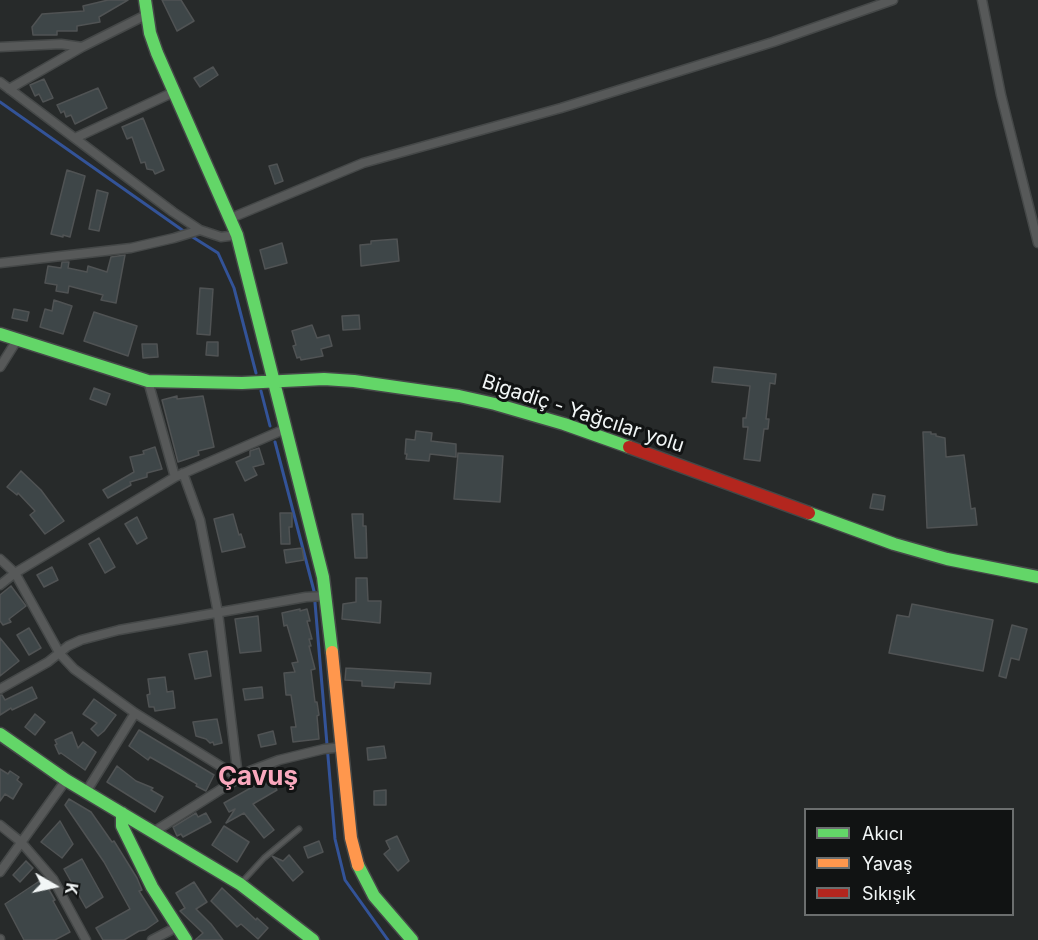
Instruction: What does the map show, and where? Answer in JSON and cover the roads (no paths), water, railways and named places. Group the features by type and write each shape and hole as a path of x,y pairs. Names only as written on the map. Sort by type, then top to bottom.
{"street":[{"path":"145,0 150,33 157,53 176,91 237,235 285,429 323,596 339,747 351,838 359,869 374,896 412,940"},
{"path":"231,218 363,163 561,108 773,42 893,0"},
{"path":"982,0 1001,95 1038,243"},
{"path":"9,89 82,46 146,15"},
{"path":"0,47 61,44 82,46"},
{"path":"0,82 196,231 221,237 237,235"},
{"path":"75,138 176,91"},
{"path":"0,263 131,248 196,231"},
{"name":"Bigadiç - Yağcılar yolu","path":"0,334 148,381 242,383 324,379 459,396 495,404 564,424 894,544 947,559 1038,577"},
{"path":"0,367 17,340"},
{"path":"148,381 179,475 200,520 218,613 238,777"},
{"path":"0,585 15,573 179,475 285,429"},
{"path":"0,559 15,573 60,654 74,669 135,713 238,777"},
{"path":"0,690 48,662 75,642 100,635 218,613 323,596"},
{"path":"86,792 135,713"},
{"path":"0,734 66,780 240,884 313,940"},
{"path":"152,833 238,777 272,762 339,747"},
{"path":"0,872 66,780"},
{"path":"122,813 122,826 152,887 186,940"},
{"path":"0,825 21,842 52,879 86,940"},
{"path":"152,940 177,927"}],"lane":[{"path":"240,884 264,858 299,829"}],"waterway":[{"path":"0,102 185,232"},
{"path":"191,236 218,253 234,288 256,373"},
{"path":"261,391 270,426"},
{"path":"275,442 314,591 335,839 345,880 388,940"}],"district":[{"name":"Çavuş","path":"258,777"}]}
